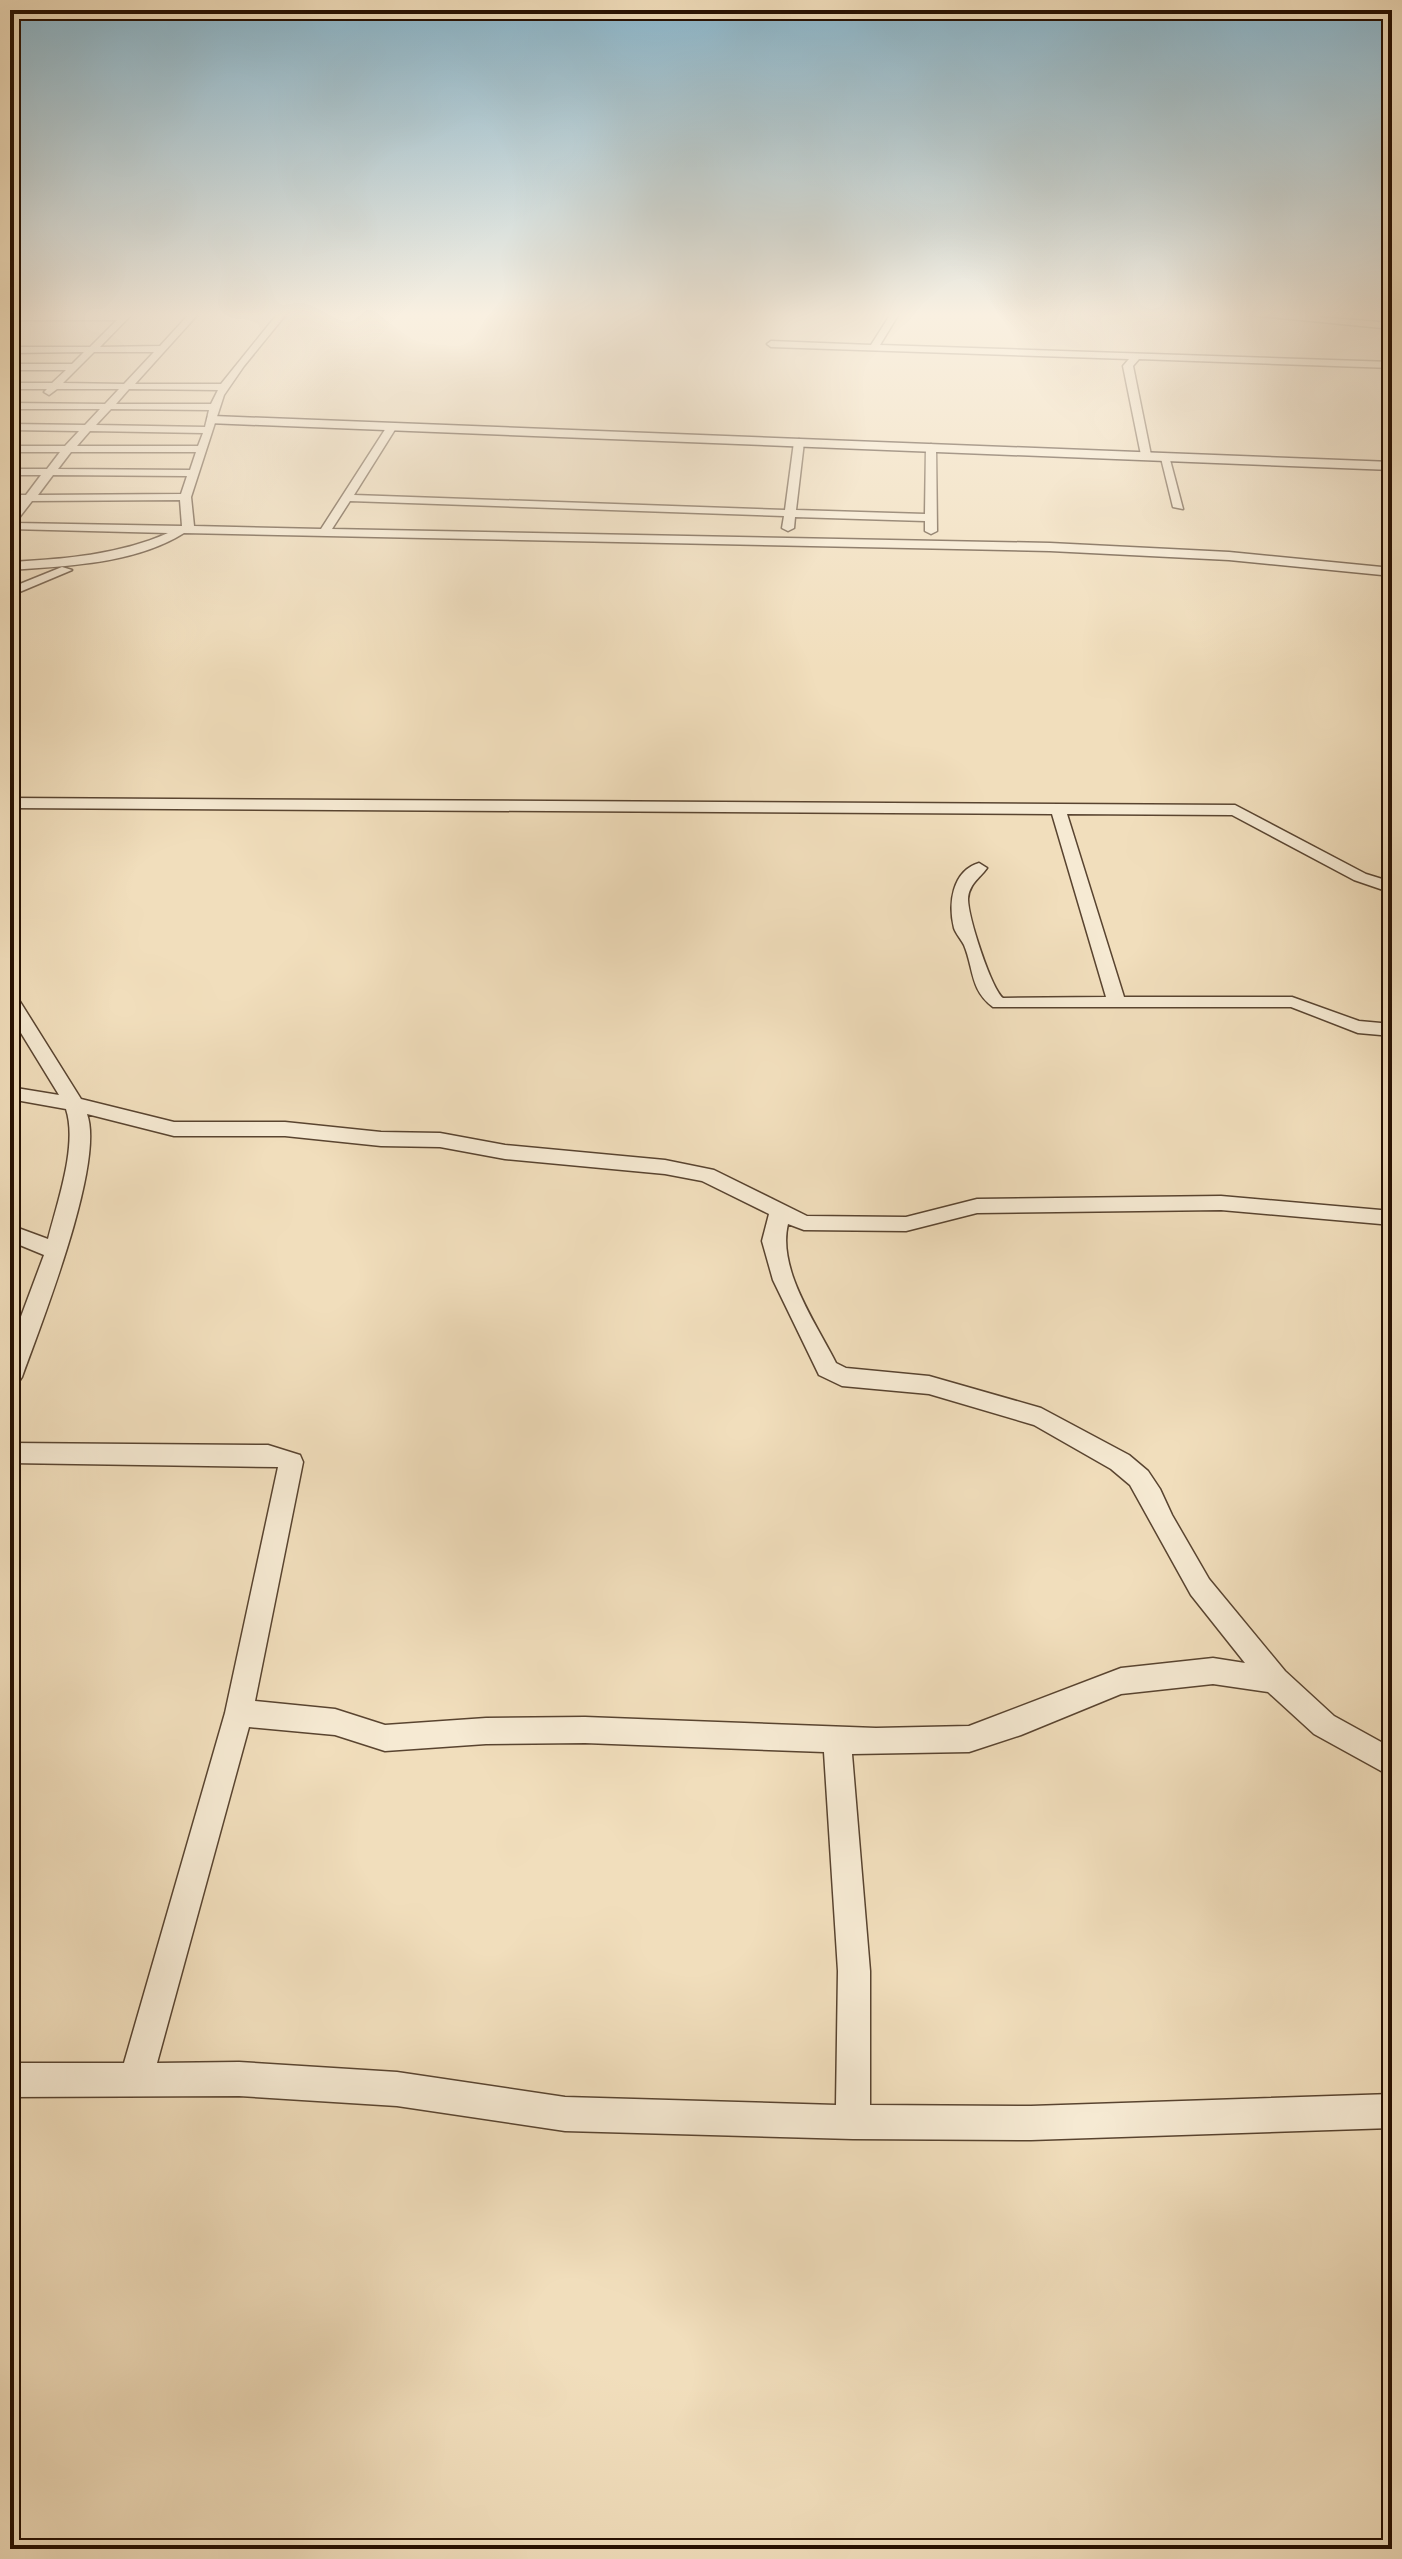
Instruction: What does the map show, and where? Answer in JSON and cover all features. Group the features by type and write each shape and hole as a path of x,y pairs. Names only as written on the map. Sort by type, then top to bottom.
{"street":[{"path":"10,524 84,431"},
{"path":"188,528 185,497 208,431"},
{"path":"325,531 389,431"},
{"path":"491,431 1392,466"},
{"path":"1141,431 1146,455"},
{"path":"786,541 799,442"},
{"path":"931,447 931,545"},
{"path":"10,458 15,449 202,449"},
{"path":"1164,456 1179,507"},
{"path":"10,472 192,473"},
{"path":"10,498 185,497"},
{"path":"346,498 931,518"},
{"path":"10,524 931,545 1229,556 1392,572"},
{"path":"11,593 97,558 141,547 188,528"},
{"path":"10,566 97,558"},
{"path":"10,803 1235,810 1360,877 1392,888"},
{"path":"1058,809 1117,1003"},
{"path":"979,868 964,882 963,929 972,944 987,994 999,1003 1292,1002 1309,1006 1356,1029 1376,1032 1392,1030"},
{"path":"10,1000 74,1104 81,1124 80,1149 56,1251 10,1377"},
{"path":"10,1093 74,1104 174,1129 285,1129 381,1139 440,1140 505,1152 665,1167 707,1175 804,1223 906,1224 977,1206 1221,1203 1392,1218"},
{"path":"780,1212 773,1241 784,1280 827,1369 842,1377 929,1385 1041,1418 1120,1462 1139,1478 1151,1496 1161,1520 1200,1587 1275,1680 1324,1725 1392,1763"},
{"path":"10,1233 56,1251"},
{"path":"10,1453 268,1455 291,1462 239,1713 136,2080"},
{"path":"239,1713 335,1722 385,1738 486,1731 585,1730 837,1740 969,1739 1021,1722 1051,1707 1121,1681 1213,1671 1275,1680"},
{"path":"837,1740 854,1971 853,2122"},
{"path":"10,2080 239,2079 397,2089 565,2114 853,2122 1031,2123 1392,2111"}],"railway":[{"path":"1384,1409 1385,1240 1392,1108"},
{"path":"1384,1409 1392,1637"}]}
